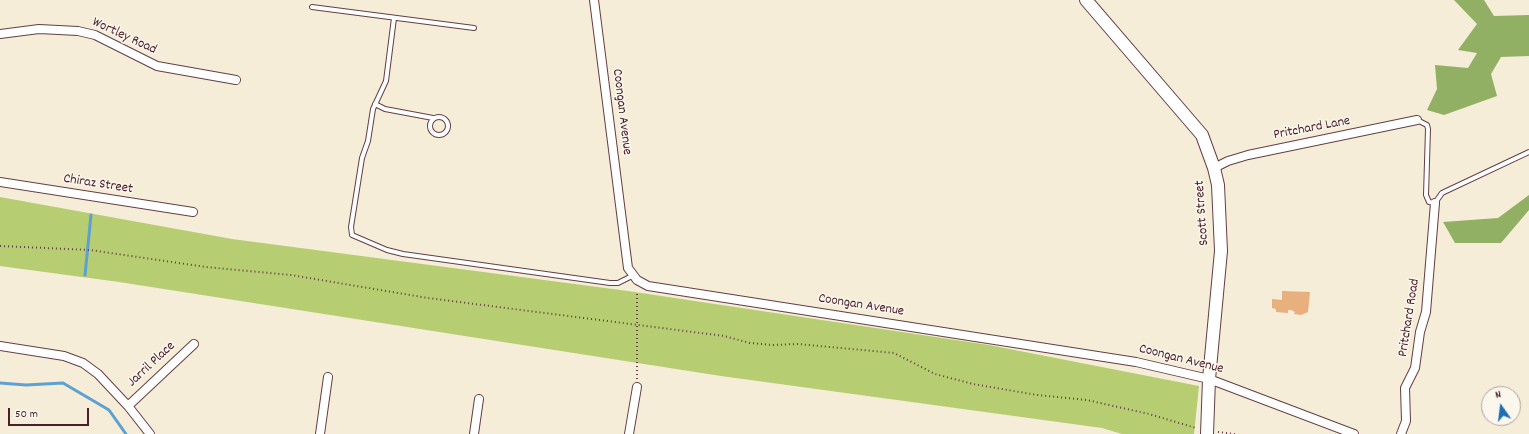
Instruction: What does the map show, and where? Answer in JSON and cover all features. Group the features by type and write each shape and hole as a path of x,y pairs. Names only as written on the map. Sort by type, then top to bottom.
{"main road":[{"name":"Scott Street","path":"1091,3 1129,52 1202,135 1214,168 1218,185 1221,251 1209,379 1207,432"}],"street":[{"name":"Coongan Avenue","path":"594,0 628,268 636,278 648,286 1128,360 1209,379 1354,434"},
{"name":"Wortley Road","path":"0,34 39,28 78,31 101,38 156,66 236,80"},
{"name":"Pritchard Lane","path":"1214,168 1228,161 1248,155 1417,120"},
{"name":"Chiraz Street","path":"0,182 193,212"},
{"name":"Pritchard Road","path":"1401,434 1406,421 1405,388 1415,368 1420,332 1426,312 1435,203"},
{"name":"Jarril Place","path":"128,406 194,344"},
{"path":"0,346 64,356 83,363 98,374 128,406 150,434"},
{"path":"320,434 328,377"},
{"path":"630,434 636,387"},
{"path":"474,434 479,399"}],"lane":[{"path":"312,7 474,28"},
{"path":"394,18 386,81 375,104 368,141 362,158 351,227 352,235 356,238 403,254 602,283 618,283 636,278"},
{"path":"375,104 384,109 433,118 439,116 447,122 448,128 444,133 439,135 431,131 430,123 433,118"},
{"path":"1417,120 1422,121 1428,128 1426,195 1429,202 1435,203 1442,193 1529,152"}],"path":[{"path":"0,246 90,250 206,267 292,275 428,298 724,336 750,343 773,345 798,344 894,353 935,374 973,384 1037,395 1086,400 1149,414 1207,432 1235,434"},
{"path":"636,278 638,326 636,387"}],"green space":[{"path":"1454,0 1484,0 1494,16 1529,15 1529,56 1501,57 1491,74 1497,96 1444,115 1427,110 1437,89 1435,65 1468,68 1477,53 1458,50 1477,24"},
{"path":"1529,195 1529,210 1501,243 1455,243 1443,222 1498,218"},
{"path":"0,197 232,239 628,291 989,345 1199,386 1194,434 1122,434 1102,428 721,376 119,282 0,266"}],"building":[{"path":"1282,291 1310,292 1308,312 1301,315 1294,314 1295,312 1291,310 1288,310 1288,313 1276,312 1276,309 1272,308 1272,299 1282,300"}],"waterway":[{"path":"85,275 91,215"},
{"path":"0,383 26,385 63,383 109,410 126,434"}]}
